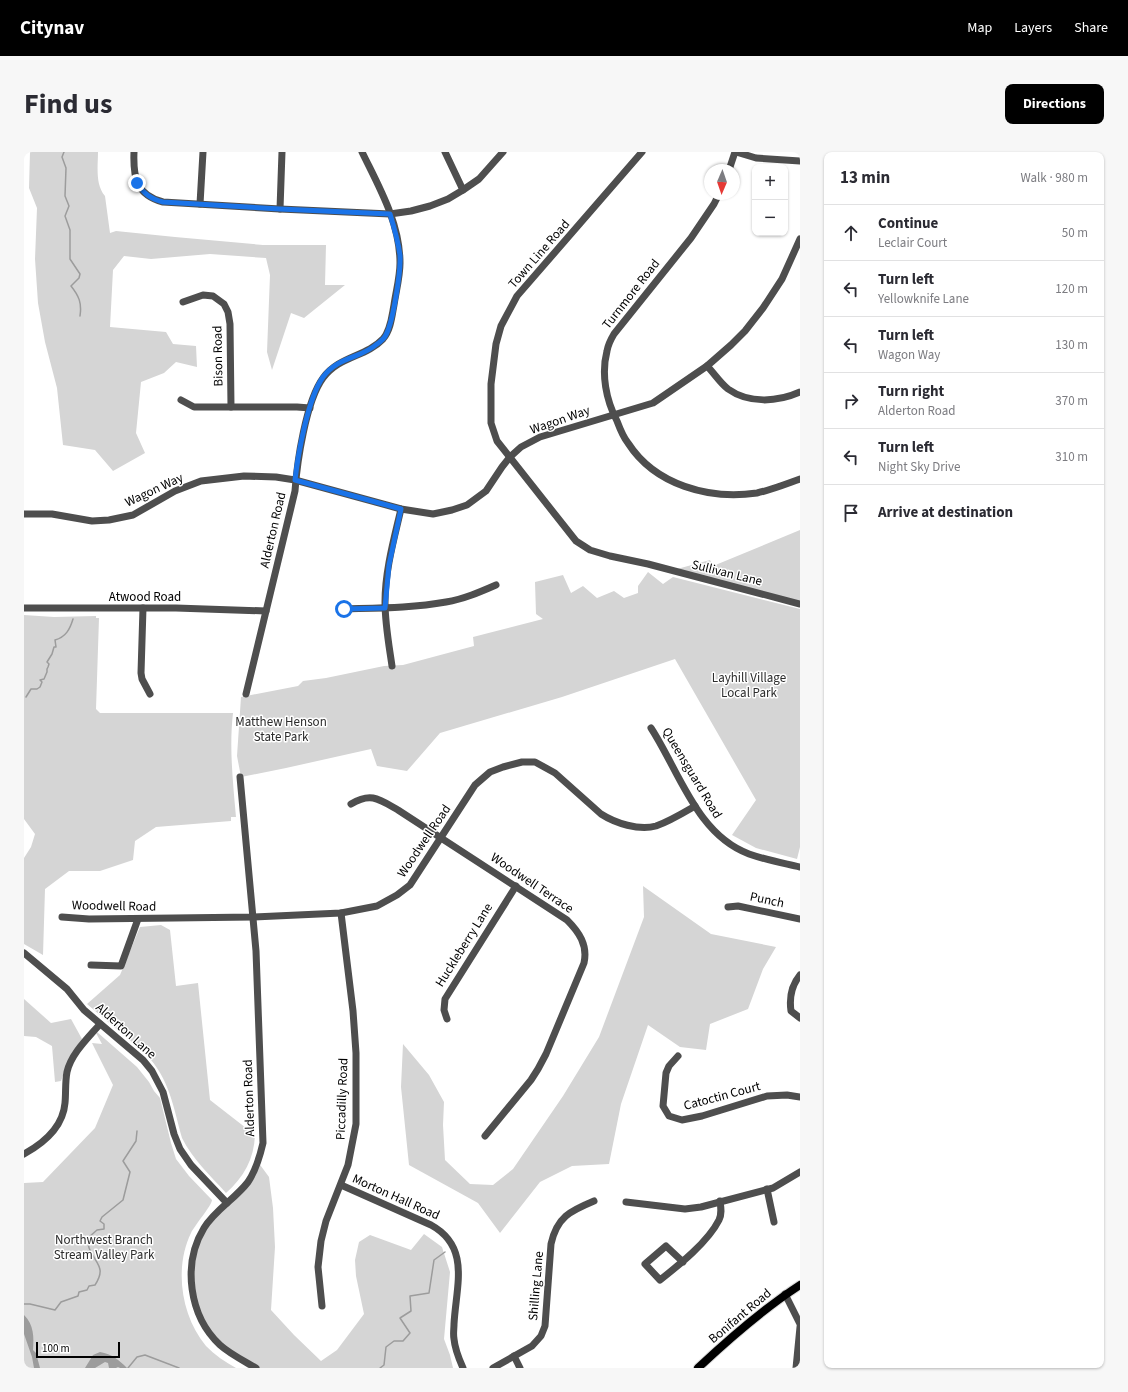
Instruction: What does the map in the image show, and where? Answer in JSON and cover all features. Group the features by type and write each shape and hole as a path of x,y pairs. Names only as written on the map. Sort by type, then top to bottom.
{"main road":[{"name":"Bonifant Road","path":"698,1368 748,1322 800,1284"}],"street":[{"path":"134,152 134,176 137,183 146,194 163,202 390,214 411,211 448,199 479,178 503,152"},
{"path":"200,204 203,152"},
{"path":"280,209 282,152"},
{"name":"Alderton Road","path":"246,694 295,491 297,465 310,408 319,384 331,368 339,362 368,350 376,345 384,338 389,326 399,276 400,262 398,239 383,194 362,152"},
{"path":"445,152 462,190"},
{"name":"Town Line Road","path":"642,152 517,296 502,326 496,344 491,384 491,423 497,441 576,541 590,550 648,564"},
{"path":"731,164 736,152 756,158 800,162"},
{"name":"Turnmore Road","path":"716,200 691,238 614,334 607,350 604,366 606,390 613,414 628,443 640,459 654,471 687,488 710,493 758,493 800,479"},
{"name":"Wagon Way","path":"24,514 52,514 92,521 109,520 134,515 176,491 201,482 244,476 276,477 295,480 401,509 433,514 467,505 486,491 510,457 521,447 540,438 613,414 653,403 707,366 745,331 763,308 782,279 800,239"},
{"name":"Bison Road","path":"182,302 203,295 213,296 224,304 228,312 230,324 231,407"},
{"path":"707,366 727,388 736,394 755,399 775,400 800,392"},
{"path":"182,400 194,407 310,408"},
{"path":"392,666 385,608 389,565 401,509"},
{"name":"Sullivan Lane","path":"648,564 800,604"},
{"path":"344,609 418,606 447,602 472,595 496,585"},
{"name":"Atwood Road","path":"24,608 143,608 266,612"},
{"path":"143,608 141,673 142,679 150,694"},
{"name":"Queensguard Road","path":"651,728 699,813 712,830 726,841 748,854 800,867"},
{"name":"Woodwell Road","path":"62,917 89,920 254,917 341,913 377,906 397,895 410,885 476,785 484,776 503,767 522,762 535,762 555,773 601,814 619,823 637,827 654,826 674,818 696,806"},
{"name":"Alderton Road","path":"240,777 254,917 263,1143 258,1162 250,1177 237,1194 204,1227 196,1242 191,1268 191,1283 199,1314 207,1330 220,1345 238,1358 256,1368"},
{"name":"Woodwell Terrace","path":"350,804 366,797 379,799 567,920 577,929 585,947 585,958 546,1054 531,1080 485,1136"},
{"name":"Huckleberry Lane","path":"447,1019 444,1010 445,999 516,886"},
{"name":"Punch","path":"728,907 738,906 800,919"},
{"name":"Piccadilly Road","path":"322,1306 318,1267 321,1241 326,1221 348,1165 356,1124 356,1053 353,1011 341,913"},
{"path":"91,965 121,966 138,919"},
{"name":"Alderton Lane","path":"24,953 67,989 84,1010 143,1060 152,1071 163,1092 174,1134 180,1149 192,1165 227,1203"},
{"path":"800,975 794,983 790,999 791,1011 800,1018"},
{"path":"24,1154 47,1139 56,1128 65,1106 67,1072 74,1057 92,1032 100,1024"},
{"name":"Catoctin Court","path":"678,1056 669,1066 666,1073 663,1106 669,1116 682,1120 702,1116 767,1096 787,1095 800,1097"},
{"path":"626,1202 685,1209 701,1207 773,1188 800,1172"},
{"name":"Morton Hall Road","path":"341,1185 431,1225 446,1235 453,1246 459,1261 453,1338 457,1354 463,1368"},
{"path":"768,1189 774,1222"},
{"name":"Shilling Lane","path":"492,1368 537,1341 545,1326 553,1234 558,1224 572,1210 594,1201"},
{"path":"683,1262 666,1246 646,1264 660,1280 683,1262 705,1239 719,1219 721,1210 720,1201"},
{"path":"785,1294 800,1326 796,1368"},
{"path":"514,1356 520,1368"}],"green space":[{"path":"30,152 98,152 98,180 105,196 110,233 116,231 263,245 326,245 325,285 345,285 304,318 291,313 272,370 267,352 270,275 266,258 210,254 151,259 124,256 113,270 110,327 166,332 173,344 196,346 197,367 176,362 164,373 141,382 136,433 145,453 113,471 95,450 63,445 57,388 45,342 38,303 35,259 37,208 29,188"},
{"path":"800,530 800,602 677,569 710,560 713,566"},
{"name":"Matthew Henson State Park","path":"648,572 663,584 673,577 800,609 800,847 797,859 756,848 732,835 756,800 675,659 562,697 440,733 407,771 377,766 371,749 241,777 237,756 241,697 298,686 303,681 326,678 384,666 403,665 474,646 473,637 543,619 536,614 535,582 563,575 571,593 583,586 597,598 614,591 624,598 638,593 638,586"},
{"name":"Matthew Henson State Park","path":"24,615 54,617 96,616 96,618 99,618 96,709 100,713 233,713 231,752 236,817 231,817 231,821 156,827 135,841 133,860 100,871 69,871 45,889 43,955 24,944 24,858 31,847 35,834 24,819"},
{"path":"643,886 711,934 776,947 763,969 748,1009 710,1024 706,1050 680,1047 648,1025 621,1104 609,1164 572,1166 540,1182 500,1233 478,1203 409,1165 401,1087 403,1044 429,1075 444,1102 443,1125 445,1160 470,1184 493,1185 513,1169 563,1096 599,1037 644,917"},
{"path":"161,925 170,930 176,986 198,983 210,1100 255,1135 253,1152 247,1167 238,1181 226,1193 202,1167 186,1146 182,1138 170,1094 154,1064 146,1054 87,1004 120,975 140,927"},
{"path":"24,999 51,1023 71,1019 82,1039 69,1058 61,1081 55,1082 52,1046 36,1037 24,1036"},
{"name":"Northwest Branch Stream Valley Park","path":"97,1032 137,1067 160,1098 176,1159 189,1176 212,1200 191,1233 186,1247 183,1261 183,1291 186,1306 197,1334 206,1346 224,1361 236,1368 24,1368 24,1183 43,1182 95,1128 113,1085 92,1043 102,1044 96,1033"},
{"path":"258,1162 269,1177 273,1208 275,1247 271,1310 294,1335 321,1361 337,1350 364,1314 356,1276 355,1260 359,1242 370,1235 411,1250 424,1234 442,1247 450,1272 444,1339 453,1368 256,1368 220,1345 199,1314 191,1268 204,1227 237,1194"}],"shaded area":[{"path":"24,1315 32,1327 33,1350 36,1353 40,1368 34,1368 24,1334"},
{"path":"100,1352 115,1358 127,1368 109,1368 108,1363 105,1362 95,1368 85,1368 93,1355"}],"waterway":[{"path":"64,152 62,157 66,168 65,196 69,206 65,216 70,230 70,259 80,274 79,278 71,286 79,300 81,307 80,316"},
{"path":"26,697 31,689 37,689 40,687 42,682 40,680 44,679 47,672 49,664 47,662 54,647 56,647 55,640 59,639 67,632 73,619"},
{"path":"24,1304 55,1310 61,1302 78,1296 79,1292 87,1290 89,1286 95,1285 100,1274 100,1270 98,1263 89,1249 88,1238 97,1230 104,1229 104,1224 100,1221 102,1217 123,1200 130,1172 123,1161 136,1141 137,1131"},
{"path":"380,1368 384,1365 386,1347 394,1341 403,1341 410,1333 400,1318 411,1311 410,1296 429,1293 434,1260 445,1252"},
{"path":"128,1368 137,1357 145,1355 179,1368"}],"route":[{"path":"137,183 146,194 163,202 390,214 398,239 400,270 389,326 384,338 376,345 368,350 339,362 331,368 319,384 310,408 295,480 401,509 389,565 385,608 344,609"}],"park label":[{"name":"Layhill Village Local Park","path":"749,686"}]}
